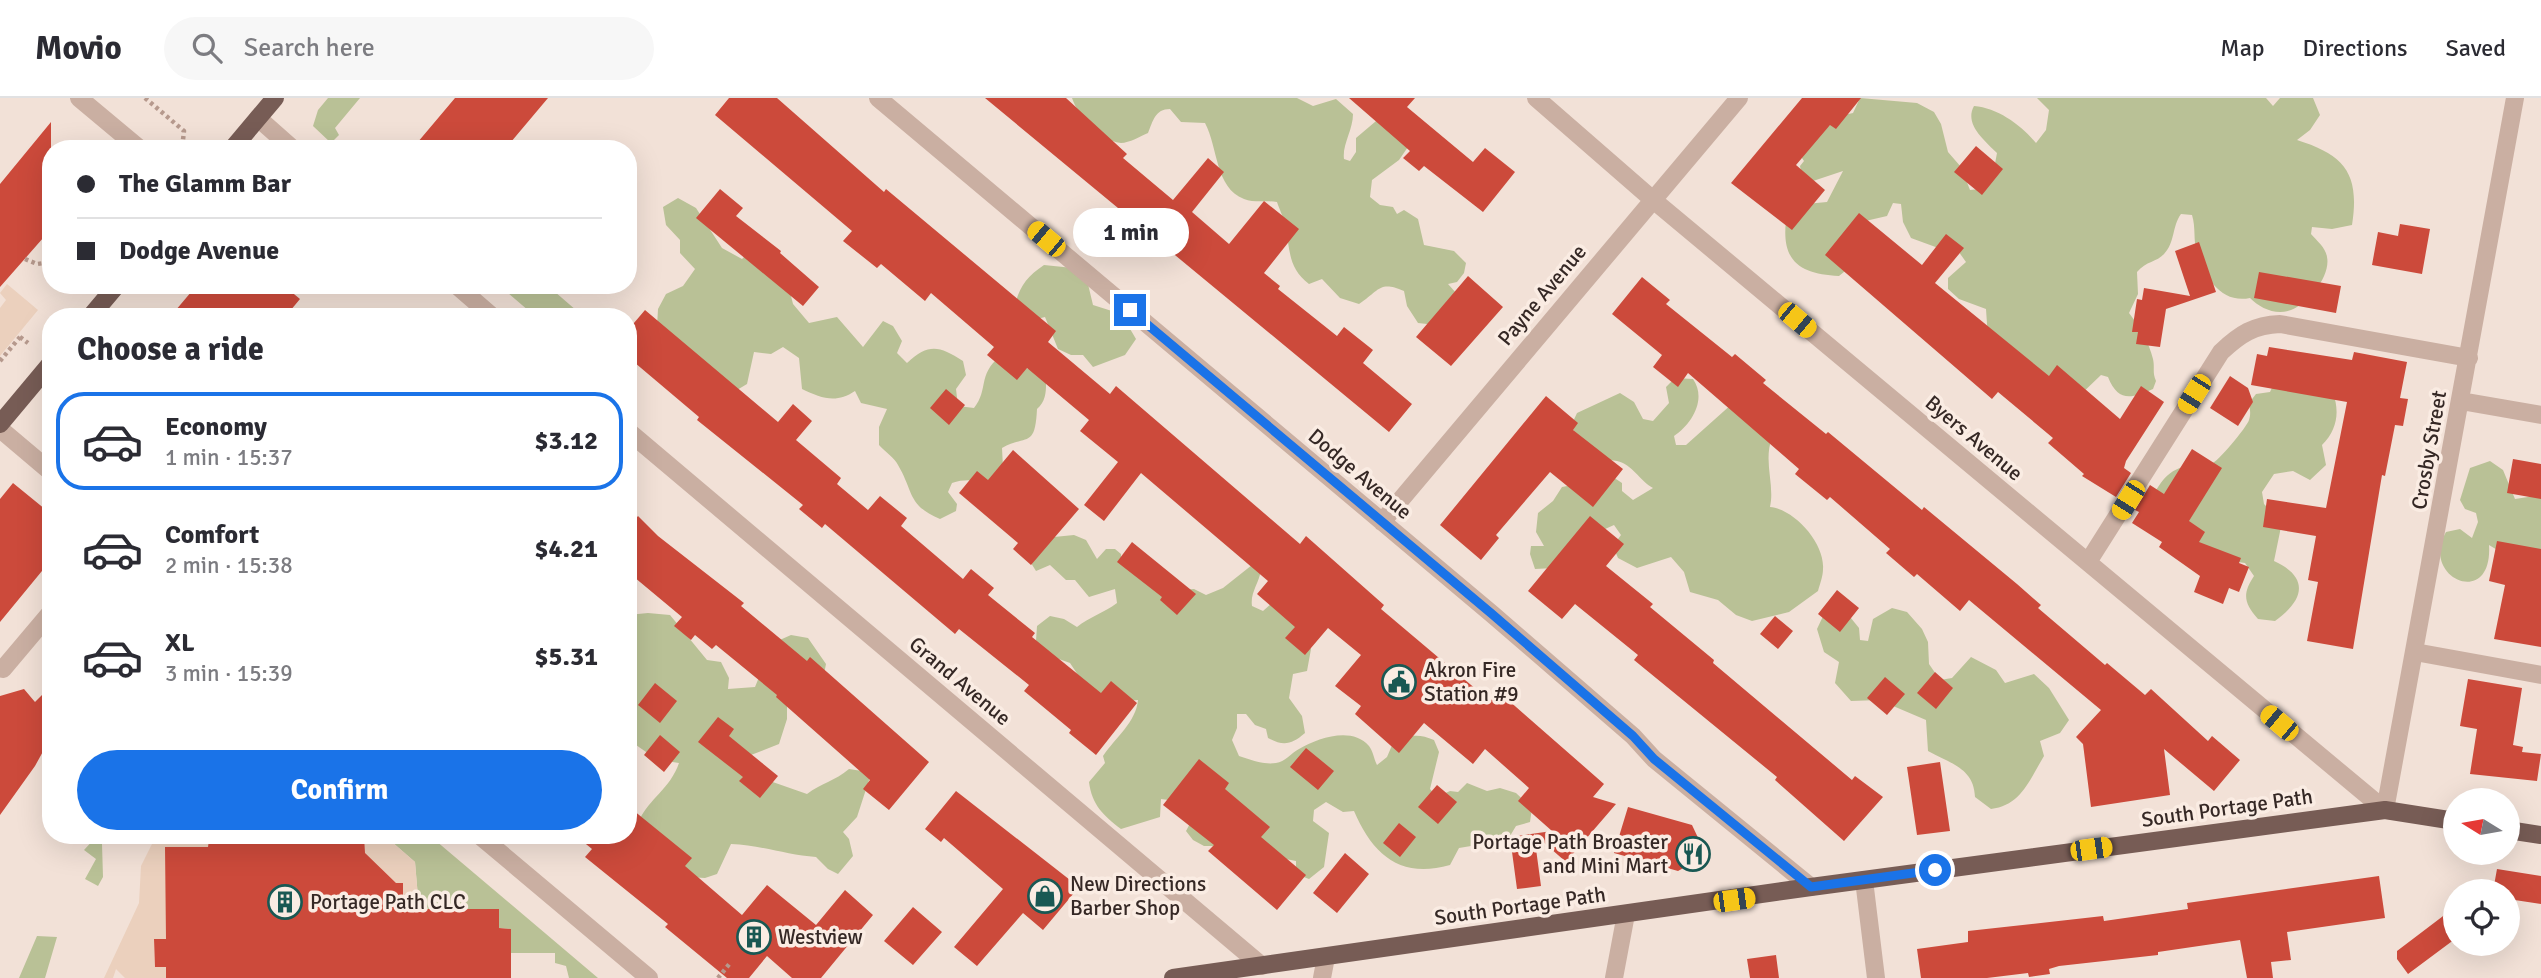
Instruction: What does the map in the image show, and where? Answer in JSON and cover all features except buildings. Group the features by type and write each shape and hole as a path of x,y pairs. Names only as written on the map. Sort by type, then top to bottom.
{"main road":[{"path":"239,140 275,98"},
{"path":"98,308 109,294"},
{"path":"0,426 42,374"},
{"name":"South Portage Path","path":"1173,978 1811,887 2385,810 2443,819"},
{"path":"2520,832 2541,835"}],"street":[{"path":"79,98 130,140"},
{"name":"Dodge Avenue","path":"878,98 1382,522 1633,736 1654,759 1811,887"},
{"name":"Byers Avenue","path":"1536,98 1652,199 2385,810"},
{"name":"Payne Avenue","path":"1382,522 1739,98"},
{"name":"Crosby Street","path":"2385,810 2515,98"},
{"path":"257,118 283,140"},
{"path":"466,294 483,308"},
{"path":"2088,562 2221,352 2240,334 2262,325 2280,324 2469,358"},
{"path":"2461,401 2541,415"},
{"path":"0,426 42,464"},
{"name":"Grand Avenue","path":"637,439 1262,965"},
{"path":"3,669 42,622"},
{"path":"2415,652 2541,675"},
{"path":"491,844 649,978"},
{"path":"1864,880 1876,978"},
{"path":"1614,978 1626,914"},
{"path":"1322,978 1326,957"}],"path":[{"path":"145,98 184,131 183,140"},
{"path":"25,259 42,263"},
{"path":"0,361 19,336 28,343"},
{"path":"718,978 731,962"}],"green space":[{"path":"328,98 360,98 335,128 339,135 334,140 328,140 313,126 318,110"},
{"path":"1072,98 1297,98 1313,106 1336,99 1353,114 1344,154 1344,159 1350,161 1356,152 1356,138 1382,116 1410,144 1399,160 1372,180 1370,197 1380,205 1393,207 1397,214 1404,210 1418,219 1424,245 1454,251 1466,263 1464,273 1457,282 1448,284 1457,294 1436,325 1418,323 1407,306 1404,291 1396,288 1380,288 1359,304 1340,298 1322,279 1309,284 1294,266 1285,222 1277,202 1252,201 1235,194 1222,176 1205,123 1181,122 1170,109 1165,110 1155,116 1148,133 1121,143 1105,138 1090,127"},
{"path":"1860,98 1917,103 1934,112 1941,124 1948,152 1961,167 1970,190 1980,189 1994,169 1997,153 1973,125 1974,106 1992,110 2008,118 2036,143 2046,130 2049,110 2037,98 2266,98 2273,106 2280,98 2313,98 2320,115 2310,130 2297,140 2327,152 2346,169 2354,192 2352,225 2332,229 2312,227 2311,234 2326,254 2327,264 2322,281 2298,307 2280,312 2263,308 2250,298 2231,297 2216,287 2197,253 2192,215 2181,214 2168,250 2137,272 2138,294 2129,313 2143,334 2154,362 2156,381 2153,389 2126,396 2116,391 2108,377 2101,375 2076,399 1988,339 1986,309 1959,299 1948,289 1948,278 1966,262 1956,248 1941,249 1911,238 1903,222 1901,204 1893,203 1887,216 1861,222 1850,267 1839,276 1805,269 1791,256 1785,235 1786,221 1806,204 1827,202 1843,171 1810,182 1802,176 1800,166 1804,161 1796,149 1844,115 1853,113"},
{"path":"678,198 696,208 722,248 742,259 747,254 789,288 793,304 809,323 837,317 863,347 883,321 893,326 902,341 897,353 907,363 922,352 934,349 947,352 963,361 966,375 956,389 958,406 974,408 988,370 1000,356 1046,377 1045,394 1037,409 1032,435 1002,448 1003,468 997,481 963,480 952,483 948,492 957,504 956,511 940,519 916,503 897,462 879,445 879,427 887,409 861,403 855,391 841,397 828,398 802,389 799,358 783,347 771,354 754,352 747,384 732,393 657,327 658,309 666,294 683,286 695,269 680,253 680,240 666,225 663,207"},
{"path":"1044,265 1073,268 1087,280 1093,305 1115,312 1118,321 1126,322 1136,339 1125,355 1093,367 1083,355 1071,355 1058,349 1045,317 1029,321 1014,309 1024,283"},
{"path":"509,294 557,294 574,308 526,308"},
{"path":"1675,378 1693,379 1698,395 1692,418 1674,436 1676,445 1686,445 1733,403 1772,438 1769,455 1770,507 1789,514 1806,529 1822,559 1823,572 1818,591 1789,612 1752,621 1736,615 1718,600 1690,592 1684,572 1671,557 1637,568 1618,558 1613,546 1621,535 1614,525 1594,534 1554,568 1535,569 1530,554 1531,546 1544,546 1536,532 1538,513 1553,501 1562,487 1613,477 1622,483 1622,491 1633,500 1653,488 1622,463 1589,459 1571,426 1577,413 1620,393 1634,402 1643,419 1653,421 1669,403 1666,387"},
{"path":"2275,381 2333,393 2337,414 2334,427 2322,445 2326,465 2310,480 2293,471 2274,474 2262,492 2264,504 2282,522 2274,561 2294,575 2299,590 2292,606 2275,621 2258,619 2247,603 2246,593 2254,576 2245,563 2230,560 2205,548 2151,500 2163,480 2173,471 2195,464 2209,465 2219,458 2247,424 2250,416 2249,403 2256,394 2270,392"},
{"path":"2490,461 2503,470 2515,499 2541,495 2541,560 2504,554 2489,545 2487,565 2480,577 2470,582 2459,580 2449,573 2442,563 2440,548 2446,532 2460,529 2472,538 2478,522 2476,513 2465,509 2460,500 2470,468"},
{"path":"1074,535 1086,540 1097,559 1106,549 1115,549 1121,554 1121,561 1181,590 1194,589 1206,595 1223,588 1252,565 1261,570 1252,597 1252,606 1263,611 1273,602 1285,600 1311,649 1307,671 1293,674 1289,698 1302,716 1305,733 1292,742 1279,743 1268,738 1266,729 1255,725 1246,714 1237,714 1237,728 1232,740 1239,756 1262,763 1276,763 1316,741 1344,735 1354,736 1369,746 1377,765 1387,757 1393,743 1409,737 1423,736 1434,740 1439,752 1430,789 1437,797 1450,791 1458,792 1467,783 1487,791 1500,788 1516,793 1532,808 1530,822 1516,826 1504,846 1488,838 1477,845 1459,848 1450,865 1417,869 1390,860 1380,851 1370,840 1354,811 1343,812 1326,802 1314,810 1313,821 1329,833 1324,867 1309,879 1296,874 1296,861 1219,846 1204,846 1193,840 1186,831 1193,818 1176,801 1161,799 1160,817 1121,829 1099,809 1089,782 1105,763 1103,756 1134,715 1138,700 1103,703 1082,681 1070,663 1048,655 1036,641 1037,626 1050,616 1064,619 1077,627 1117,603 1115,589 1089,597 1075,580 1066,580 1050,565 1036,571 1031,563 1054,537"},
{"path":"1892,608 1907,612 1922,629 1928,642 1929,664 1940,680 1952,678 1971,657 1996,670 2005,683 2034,674 2049,688 2069,720 2060,733 2040,741 2044,756 2024,790 2010,803 1991,809 1975,797 1974,787 1966,773 1928,751 1926,720 1879,700 1851,701 1835,683 1839,662 1824,652 1817,629 1825,612 1846,612 1859,628 1860,640 1868,641 1873,619"},
{"path":"637,614 670,615 707,660 721,662 729,678 728,689 755,687 773,643 791,635 808,638 826,664 822,684 787,700 787,719 779,744 751,755 767,780 807,794 849,769 862,771 870,777 857,817 843,832 849,839 853,856 838,874 828,869 816,857 731,844 717,874 705,878 688,877 640,819 670,780 679,763 656,757 637,746"},
{"path":"90,844 102,844 103,877 98,886 85,879 96,859 84,850"},
{"path":"394,844 440,844 598,978 569,978 566,966 555,963 555,953 511,953 511,929 499,928 499,909 419,909 415,862"},
{"path":"37,936 57,937 45,978 19,978"}],"shaded area":[{"path":"7,284 38,310 0,356 0,308 6,300 0,293"},
{"path":"152,844 208,844 166,939 154,940 155,967 166,967 166,978 125,978 116,969 113,978 104,978 139,903 141,866"},
{"path":"364,844 394,844 415,862 419,909 403,909 403,884 391,883 365,856"}],"place":[{"name":"Akron Fire Station #9","path":"1399,682"},
{"name":"Portage Path Broaster and Mini Mart","path":"1693,854"},
{"name":"New Directions Barber Shop","path":"1045,896"},
{"name":"Portage Path CLC","path":"285,902"},
{"name":"Westview","path":"754,937"}],"route":[{"path":"1130,310 1492,614 1633,736 1654,759 1811,887 1935,870"}]}
